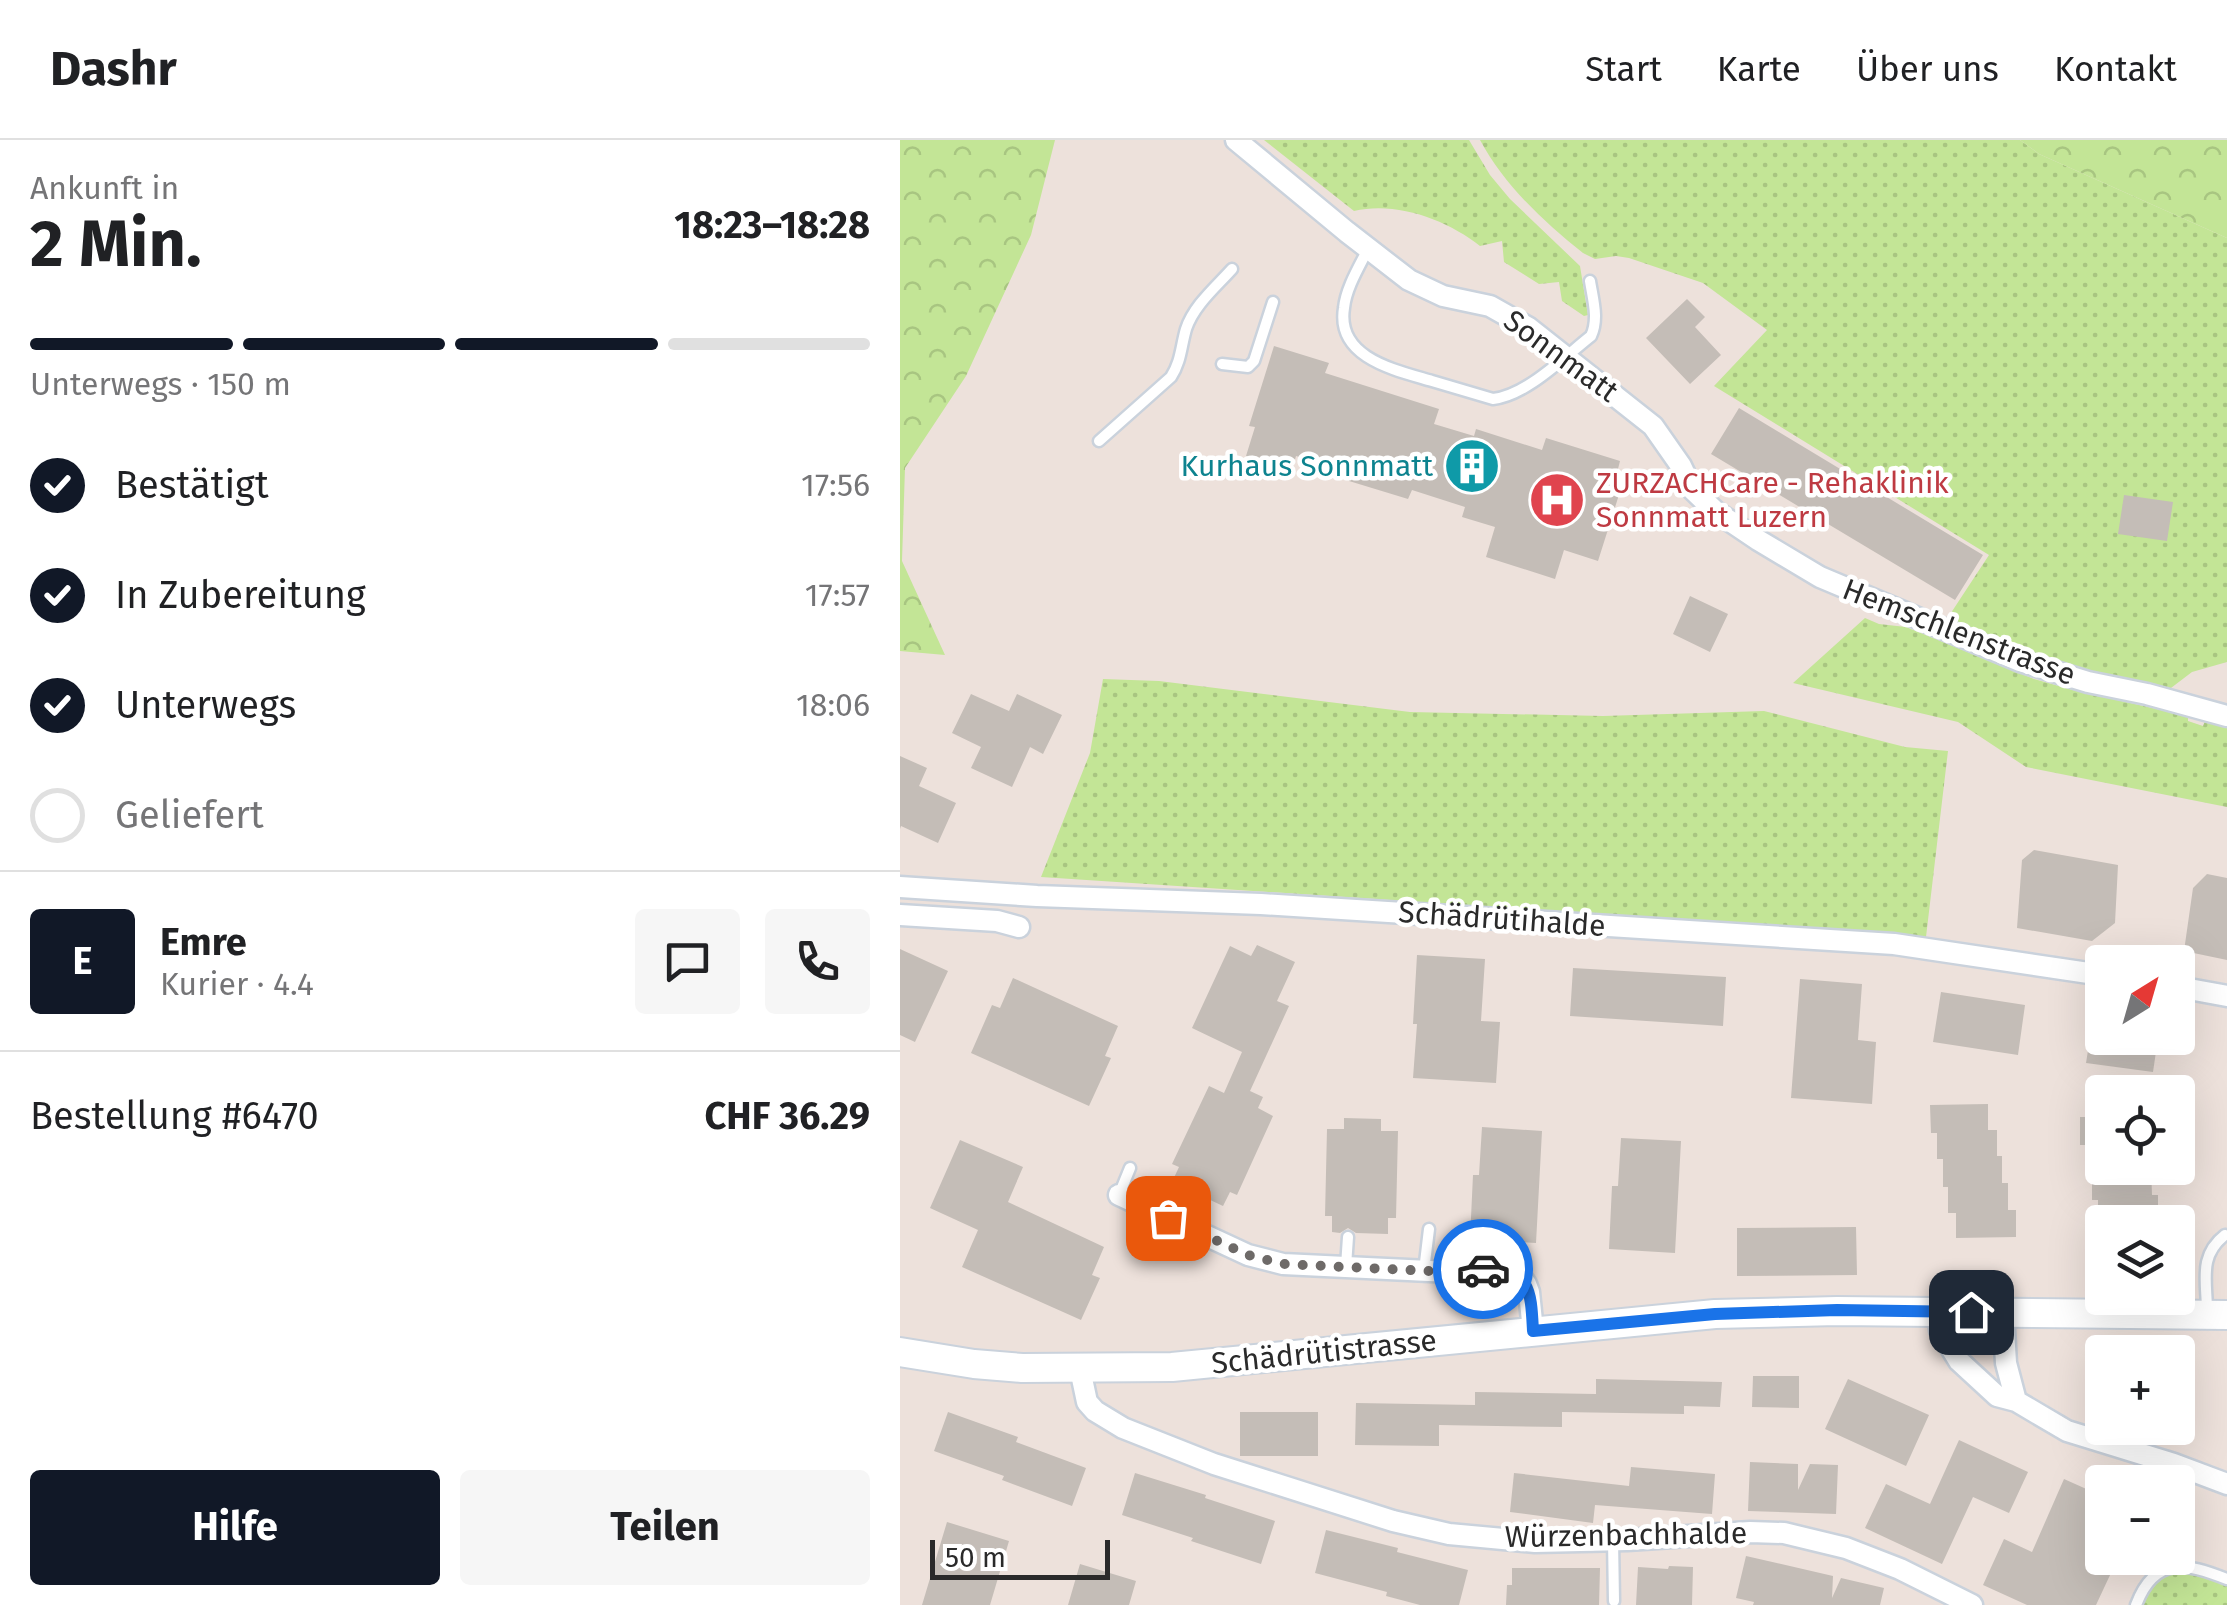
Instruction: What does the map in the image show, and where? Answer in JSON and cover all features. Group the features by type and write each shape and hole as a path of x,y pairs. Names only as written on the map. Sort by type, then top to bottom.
{"main road":[{"name":"Schädrütistrasse","path":"900,1352 974,1364 1080,1369 1224,1363 1715,1314 2085,1308"}],"street":[{"name":"Sonnmatt","path":"1236,140 1368,249 1422,287 1443,296 1490,306 1516,319 1565,356 1653,426 1682,466 1692,489 1715,511 1758,540"},
{"name":"Hemschlenstrasse","path":"1758,540 1820,576 2020,662 2227,716"},
{"name":"Schädrütihalde","path":"900,887 1280,905 1894,944 2085,972"},
{"path":"900,915 997,922 1020,928"},
{"path":"2195,991 2227,996"},
{"path":"1119,1196 1248,1255 1283,1264 1450,1272 1498,1268 1521,1277 1530,1292 1533,1331"},
{"path":"1939,1312 1940,1330 1959,1361 1997,1396 2016,1401 2067,1431 2227,1484"},
{"path":"2003,1312 2006,1362 2016,1401"},
{"name":"Würzenbachhalde","path":"1080,1369 1087,1402 1108,1421 1138,1436 1256,1478 1394,1520 1449,1534 1535,1542 1784,1533 1846,1548 1900,1569 1972,1605"}],"lane":[{"path":"1368,249 1344,308 1344,327 1350,342 1383,366 1493,399 1523,390 1591,336 1596,327 1590,281"},
{"path":"1099,441 1171,377 1194,312 1232,269"},
{"path":"1222,364 1248,367 1254,360 1273,302"},
{"path":"1119,1196 1130,1168"},
{"path":"1424,1271 1428,1229"},
{"path":"2217,1314 2208,1254 2225,1235"},
{"path":"1346,1266 1348,1237"},
{"path":"1613,1540 1614,1601"},
{"path":"2136,1605 2146,1584 2160,1571 2178,1565 2227,1580"}],"green space":[{"path":"900,140 1055,140 1031,235 966,376 905,468 902,561 945,655 900,651"},
{"path":"1264,140 1469,140 1510,199 1580,266 1588,315 1562,301 1559,282 1539,284 1504,262 1502,241 1480,246 1437,221 1404,211 1354,211"},
{"path":"1480,140 2020,140 2039,154 2227,238 2227,662 2192,672 2167,691 2051,664 1945,622 1989,555 1714,386 1767,330 1703,283 1629,258 1595,259 1583,253 1526,202"},
{"path":"2020,140 2227,140 2227,238 2039,154"},
{"path":"1865,618 1906,627 2034,679 2188,716 2188,721 2203,726 2205,721 2227,727 2227,807 2026,767 1958,722 1793,683"},
{"path":"1103,679 1159,681 1410,712 1603,716 1764,711 1905,747 1948,751 1926,937 1041,877 1090,753"},
{"path":"2195,1573 2227,1585 2227,1605 2142,1605 2165,1577"}],"building":[{"path":"1687,299 1705,317 1695,327 1721,355 1690,384 1646,338"},
{"name":"Kurhaus Sonnmatt","path":"1274,346 1329,363 1325,373 1439,409 1434,424 1474,436 1476,429 1542,450 1546,438 1620,461 1616,477 1624,479 1598,561 1564,550 1555,579 1486,557 1495,527 1462,517 1465,507 1412,490 1408,499 1349,481 1351,473 1296,456 1292,470 1246,456 1255,427 1249,426"},
{"path":"1739,408 1983,555 1955,600 1711,454"},
{"path":"2124,495 2173,502 2167,541 2118,534"},
{"path":"1690,596 1728,614 1710,652 1673,634"},
{"path":"971,694 1009,711 1017,694 1062,715 1043,754 1030,747 1012,787 971,768 981,747 952,733"},
{"path":"900,756 927,768 919,786 956,803 938,843 901,826 900,829"},
{"path":"2034,850 2118,865 2115,923 2092,941 2017,928 2022,860"},
{"path":"2207,874 2227,878 2227,960 2195,953 2195,945 2185,945 2193,888"},
{"path":"1257,945 1295,962 1277,1001 1289,1006 1250,1091 1263,1097 1258,1108 1273,1116 1237,1195 1230,1192 1223,1206 1172,1182 1179,1167 1172,1164 1209,1086 1224,1093 1242,1052 1192,1028 1230,946 1251,956"},
{"path":"900,949 948,971 915,1042 900,1035"},
{"path":"1417,955 1485,959 1481,1021 1500,1022 1496,1083 1413,1078"},
{"path":"1573,968 1726,977 1723,1026 1570,1016"},
{"path":"1013,978 1118,1026 1105,1056 1111,1058 1089,1106 971,1053 992,1005 1000,1008"},
{"path":"1800,979 1862,984 1858,1040 1876,1042 1872,1104 1791,1098"},
{"path":"1941,992 2025,1005 2018,1055 1933,1042"},
{"path":"2087,1055 2156,1055 2153,1072 2086,1063"},
{"path":"1988,1104 1988,1130 1997,1130 2002,1183 2008,1183 2008,1210 2016,1210 2016,1237 1956,1238 1956,1213 1948,1213 1948,1187 1943,1187 1943,1159 1937,1159 1937,1133 1931,1133 1930,1105"},
{"path":"2080,1117 2085,1117 2085,1145 2080,1145"},
{"path":"1344,1118 1381,1119 1381,1131 1398,1131 1396,1218 1388,1218 1388,1234 1356,1233 1348,1228 1332,1232 1332,1216 1325,1216 1327,1129 1344,1129"},
{"path":"1482,1127 1542,1131 1536,1243 1470,1239 1473,1175 1479,1175"},
{"path":"1621,1138 1681,1141 1675,1253 1609,1249 1612,1186 1618,1186"},
{"path":"960,1140 1023,1167 1008,1202 1104,1247 1092,1275 1100,1278 1081,1320 962,1267 978,1230 930,1208"},
{"path":"2092,1185 2152,1185 2152,1195 2158,1195 2158,1205 2098,1205 2098,1200 2092,1200"},
{"path":"1856,1227 1857,1275 1737,1276 1737,1228"},
{"path":"1753,1376 1799,1376 1799,1408 1752,1407"},
{"path":"1596,1379 1722,1382 1720,1407 1684,1406 1684,1414 1562,1412 1562,1427 1439,1425 1439,1446 1355,1445 1356,1403 1475,1405 1475,1392 1596,1394"},
{"path":"1848,1379 1929,1415 1906,1466 1825,1429"},
{"path":"948,1412 1018,1437 1016,1442 1086,1468 1072,1506 934,1451"},
{"path":"1240,1412 1318,1412 1318,1456 1240,1456"},
{"path":"1959,1440 2028,1472 2009,1513 1973,1497 1942,1564 1865,1528 1886,1484 1930,1504"},
{"path":"1750,1462 1798,1464 1798,1490 1810,1464 1838,1465 1836,1514 1748,1511"},
{"path":"1631,1467 1715,1474 1712,1514 1595,1505 1593,1523 1510,1512 1514,1473 1629,1486"},
{"path":"1135,1473 1275,1521 1261,1564 1122,1515"},
{"path":"2064,1479 2085,1488 2085,1575 2110,1575 2096,1605 2027,1605 1983,1585 2004,1539 2032,1552"},
{"path":"947,1522 1009,1541 990,1605 922,1605"},
{"path":"1326,1530 1468,1570 1459,1605 1420,1605 1315,1573"},
{"path":"1746,1556 1833,1576 1832,1598 1841,1578 1884,1588 1880,1605 1753,1605 1754,1602 1736,1598"},
{"path":"1080,1564 1136,1581 1129,1605 1068,1605"},
{"path":"1638,1567 1693,1567 1692,1605 1636,1605"},
{"path":"1512,1568 1600,1568 1599,1605 1506,1605"}],"way so far":[{"path":"1168,1218 1248,1255 1283,1264 1450,1272 1483,1269"}],"place":[{"name":"Kurhaus Sonnmatt","path":"1472,466"},
{"name":"ZURZACHCare - Rehaklinik Sonnmatt Luzern","path":"1557,500"}],"route":[{"path":"1483,1269 1498,1268 1521,1277 1530,1292 1533,1331 1715,1314 1837,1310 1971,1312"}]}
